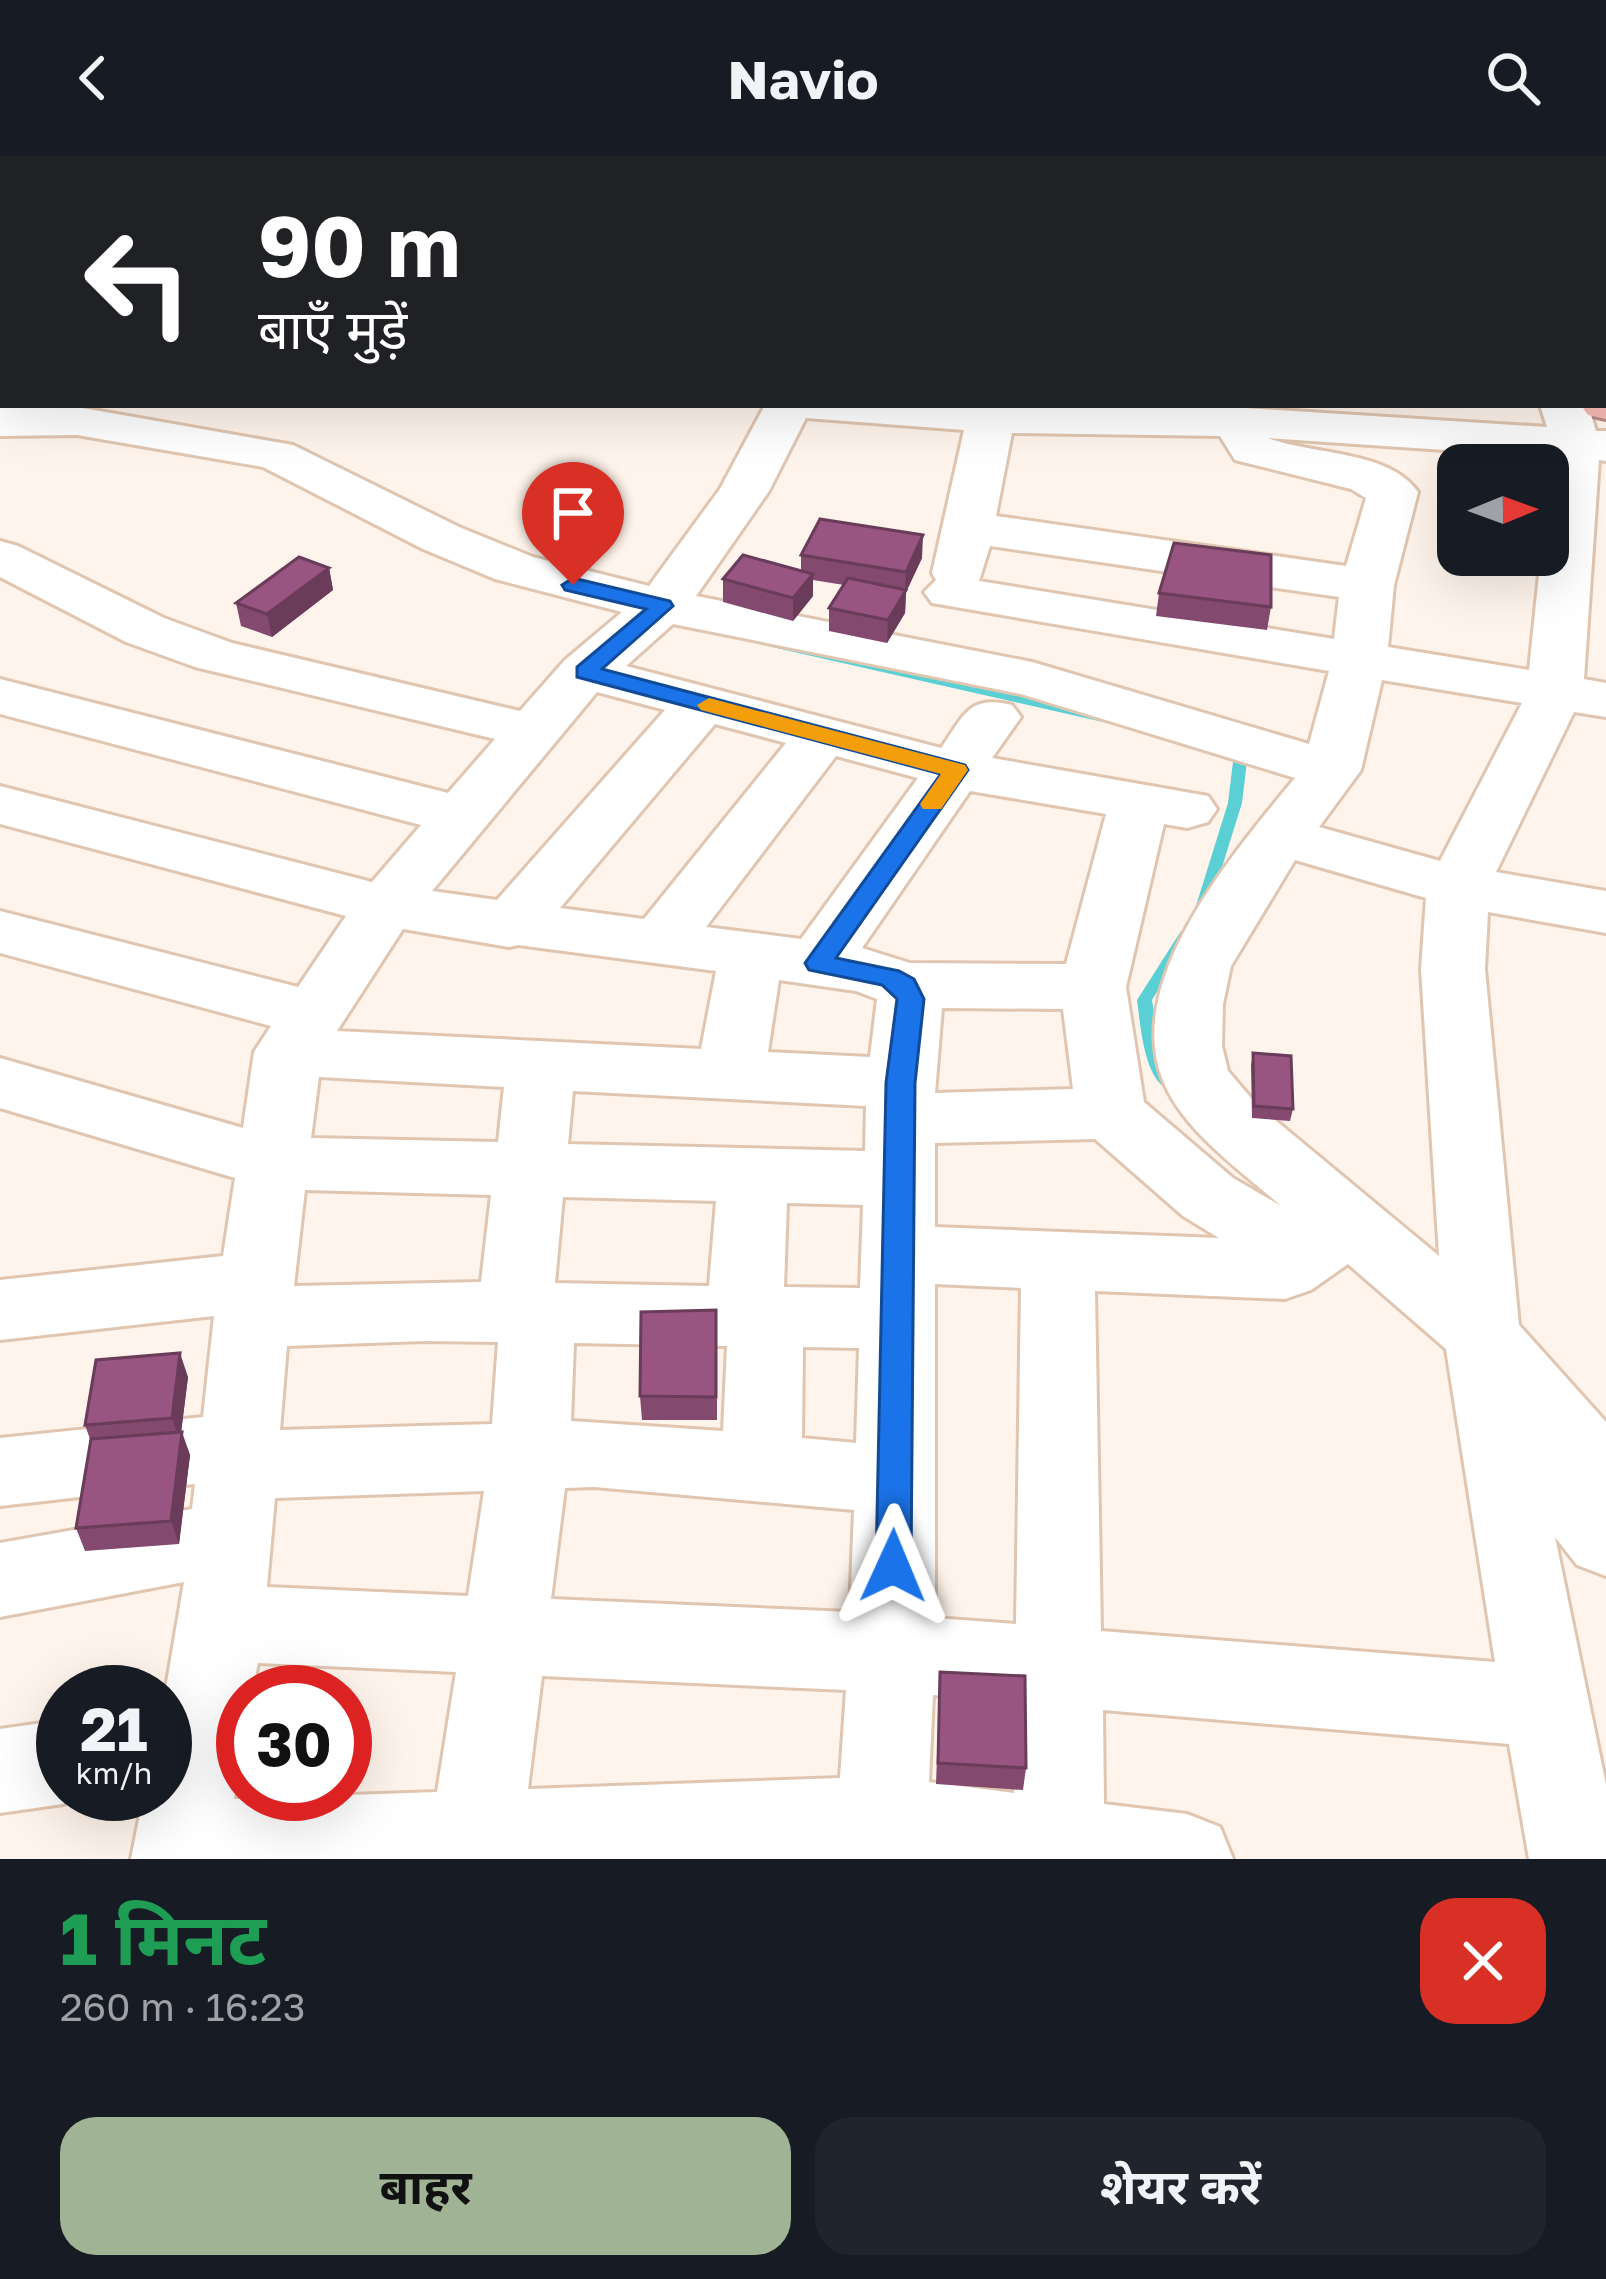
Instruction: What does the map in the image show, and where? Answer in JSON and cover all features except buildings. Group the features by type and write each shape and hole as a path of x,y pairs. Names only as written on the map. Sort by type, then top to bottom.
{"street":[{"path":"192,1713 222,1623 254,1300 273,1163 301,1033 386,906 585,672 651,615 744,491 787,408"},
{"path":"851,408 991,418 1591,421 1581,696 1458,886 1453,969 1518,1377 1511,1520 1572,1752 1575,1859"},
{"path":"932,657 970,528 991,418"},
{"path":"0,422 77,421 276,455 441,538 651,615"},
{"path":"1245,422 1244,438 1252,450 1368,478 1393,492 1367,585 1360,657 1332,770 1280,836 1198,966 1188,1046 1196,1079 1333,1242 1518,1377 1606,1481"},
{"path":"0,438 106,438 189,452 240,468 466,580 651,615 932,657 1082,693 1332,770"},
{"path":"970,528 1367,585"},
{"path":"0,557 145,630 215,656 533,731"},
{"path":"951,592 1581,696"},
{"path":"585,672 956,770 1163,805 1093,987 1111,1112 1208,1198 1333,1242"},
{"path":"0,696 136,735 463,816"},
{"path":"509,926 702,703"},
{"path":"730,1074 785,959 956,770 992,717"},
{"path":"661,941 822,736"},
{"path":"0,806 386,906 867,971 904,986 1093,987"},
{"path":"1280,836 1458,886 1606,912"},
{"path":"0,932 301,1033 542,1065 730,1074 900,1127"},
{"path":"881,1840 892,1652 900,1127 910,999 904,986"},
{"path":"474,1847 529,1456 528,1170 542,1065"},
{"path":"0,1083 273,1163 528,1170 753,1175 900,1127 1111,1112"},
{"path":"753,1175 762,1468"},
{"path":"0,1310 254,1300 755,1316 1058,1262 1285,1270 1333,1242"},
{"path":"1058,1262 1059,1843"},
{"path":"1518,1377 1606,1540"},
{"path":"0,1472 235,1483 594,1454 895,1480"},
{"path":"0,1580 235,1483"},
{"path":"222,1623 892,1652 1061,1667 1572,1752"},
{"path":"0,1771 36,1766"},
{"path":"179,1821 178,1852 881,1840 1059,1843 1187,1859"}],"waterway":[{"path":"763,641 1103,718"},
{"path":"1202,909 1235,803 1240,761 1225,748"},
{"path":"1174,1088 1156,1067 1144,1000 1186,934"}],"slow traffic":[{"path":"709,705 956,770 932,804"}],"route":[{"path":"573,585 662,606 585,672 956,770 818,963 890,977 904,986 910,999 901,1083 893,1566"}]}
